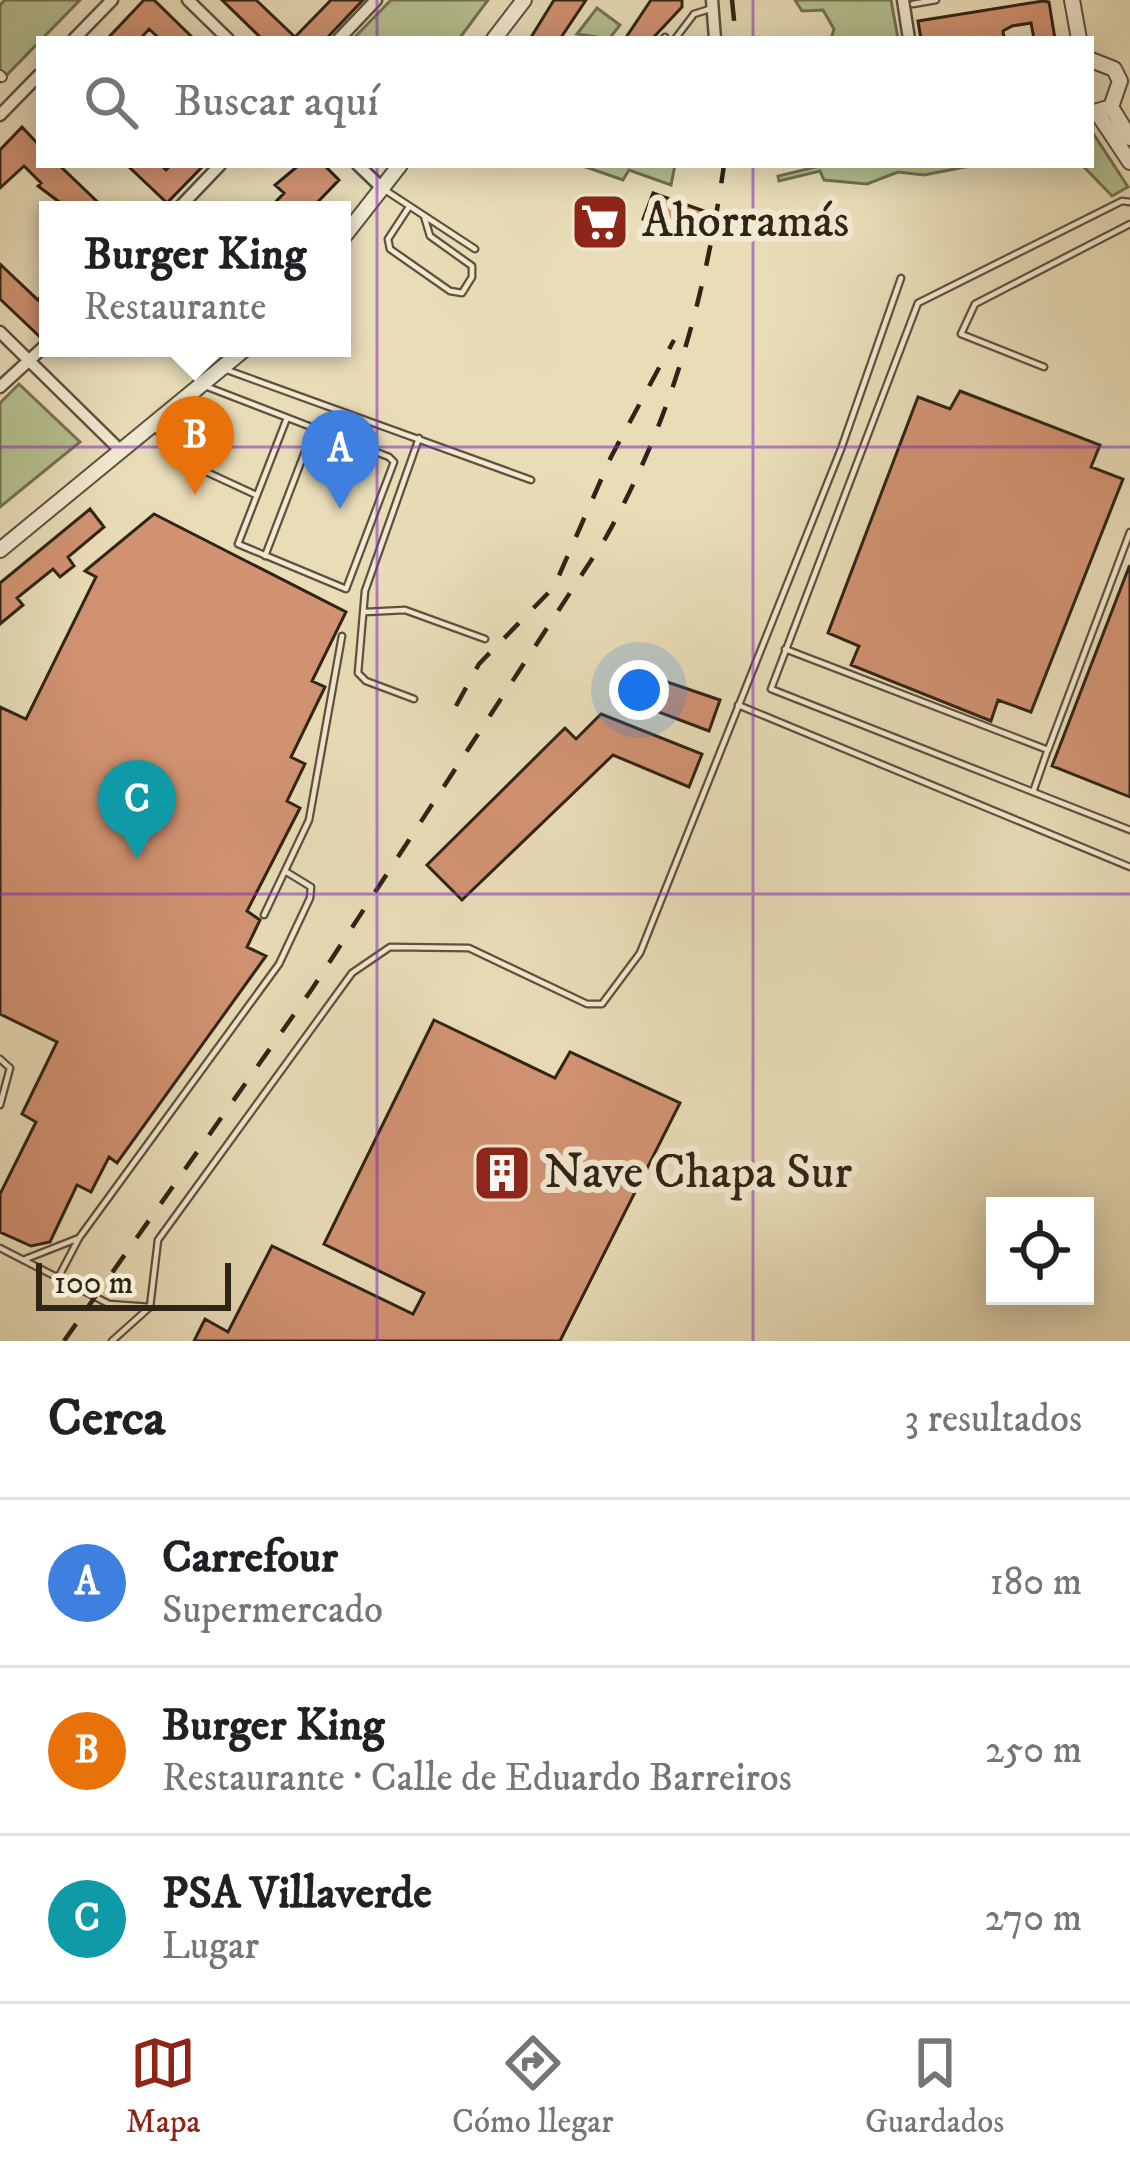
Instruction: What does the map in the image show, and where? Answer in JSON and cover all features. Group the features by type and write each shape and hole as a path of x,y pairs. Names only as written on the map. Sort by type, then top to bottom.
{"street":[{"path":"77,36 112,0"},
{"path":"188,0 225,36"},
{"path":"342,36 376,0"},
{"path":"496,36 524,0"},
{"path":"1072,0 1078,36"},
{"path":"908,2 909,36"},
{"path":"713,4 715,36"},
{"path":"1094,61 1114,69 1130,62"},
{"path":"1100,112 1119,95 1114,69"},
{"path":"0,115 36,78"},
{"path":"1100,112 1130,138"},
{"path":"1100,112 1130,162"},
{"path":"185,201 217,168"},
{"path":"361,168 383,189"},
{"path":"351,228 398,168"},
{"path":"0,332 121,451"},
{"path":"0,387 39,351"},
{"path":"0,550 235,357"}],"lane":[{"path":"908,2 936,0"},
{"path":"677,36 694,14 713,4"},
{"path":"383,189 476,249"},
{"path":"1130,202 1123,201 918,303 771,689 1130,830"},
{"path":"409,207 388,239 390,249 450,291 462,293 472,277 472,266 430,236 424,216"},
{"path":"1044,367 961,334 974,304 1130,224"},
{"path":"112,1341 150,1307 158,1240 352,974 390,947 470,948 587,1004 602,1004 640,952 841,449 901,278"},
{"path":"222,368 532,480"},
{"path":"202,385 314,428 394,462 349,587 238,544 287,418"},
{"path":"153,425 187,463 256,495"},
{"path":"265,556 314,428"},
{"path":"414,698 366,681 358,673 365,591 418,438"},
{"path":"1033,792 1130,532"},
{"path":"365,612 405,610 485,639"},
{"path":"264,915 310,820 342,636"},
{"path":"785,649 1048,750"},
{"path":"738,705 1130,867"},
{"path":"58,1278 79,1238 279,964 311,887 285,871"},
{"path":"0,1058 10,1069 0,1105"},
{"path":"23,1260 79,1238"},
{"path":"0,1248 109,1304 150,1307"}],"green space":[{"path":"5,0 80,0 45,36 36,36 36,45 0,82 0,5"},
{"path":"391,0 488,0 461,36 356,36"},
{"path":"795,0 891,0 897,36 832,36 834,29 823,10 802,11"},
{"path":"597,8 620,25 611,36 577,34"},
{"path":"1094,135 1128,187 1112,196 1085,168 1094,168"},
{"path":"589,168 674,168 671,185 629,170 623,180"},
{"path":"811,168 960,168 924,175 898,172 867,184 824,180 820,171 779,181 778,176"},
{"path":"19,384 80,442 0,507 0,403"}],"building":[{"path":"144,0 154,0 191,36 157,36 149,29 143,36 110,36"},
{"path":"222,0 256,0 294,36 259,36"},
{"path":"331,0 363,0 329,36 296,36"},
{"path":"554,0 586,0 562,36 532,36"},
{"path":"651,0 682,0 682,7 655,36 627,36"},
{"path":"1043,1 1049,2 1055,36 1033,36 1031,23 1012,26 1003,31 1004,36 920,36 918,21"},
{"path":"22,127 36,142 36,168 62,168 97,201 58,201 38,186 41,183 24,166 0,188 0,150"},
{"path":"130,168 201,168 169,201"},
{"path":"295,168 327,168 339,180 319,201 276,201 284,193 275,185"},
{"path":"653,193 704,211 695,236 643,219"},
{"path":"0,264 39,299 39,336 0,299"},
{"path":"960,391 1100,445 1091,467 1123,479 1031,712 998,700 991,721 851,665 859,646 828,633 918,397 950,409"},
{"path":"90,509 104,527 68,557 74,566 60,577 53,569 17,598 23,605 0,624 0,583"},
{"path":"154,514 346,612 312,681 325,687 291,757 305,764 287,801 300,808 247,911 260,920 247,947 266,956 117,1163 109,1157 91,1192 77,1185 50,1242 31,1246 0,1232 0,1194 36,1122 22,1114 57,1042 0,1014 0,707 26,719 96,577 85,571"},
{"path":"1130,568 1130,797 1052,766"},
{"path":"635,671 720,700 709,731 624,699"},
{"path":"601,714 702,754 689,787 613,755 462,900 427,865 565,728 576,739"},
{"name":"Nave Chapa Sur","path":"434,1020 555,1078 570,1052 680,1103 560,1341 194,1341 205,1319 228,1332 272,1246 413,1314 424,1293 324,1244"}],"railway":[{"path":"732,0 736,36"},
{"path":"64,1341 312,989 605,539 649,450 682,358 707,263 723,168"},
{"path":"456,706 479,664 554,587 611,457 674,340"}],"place":[{"name":"Ahorramás","path":"600,222"},
{"name":"Burger King","path":"195,495"},
{"name":"Carrefour","path":"340,509"},
{"name":"PSA Villaverde","path":"137,859"},
{"name":"Nave Chapa Sur","path":"502,1173"}]}
